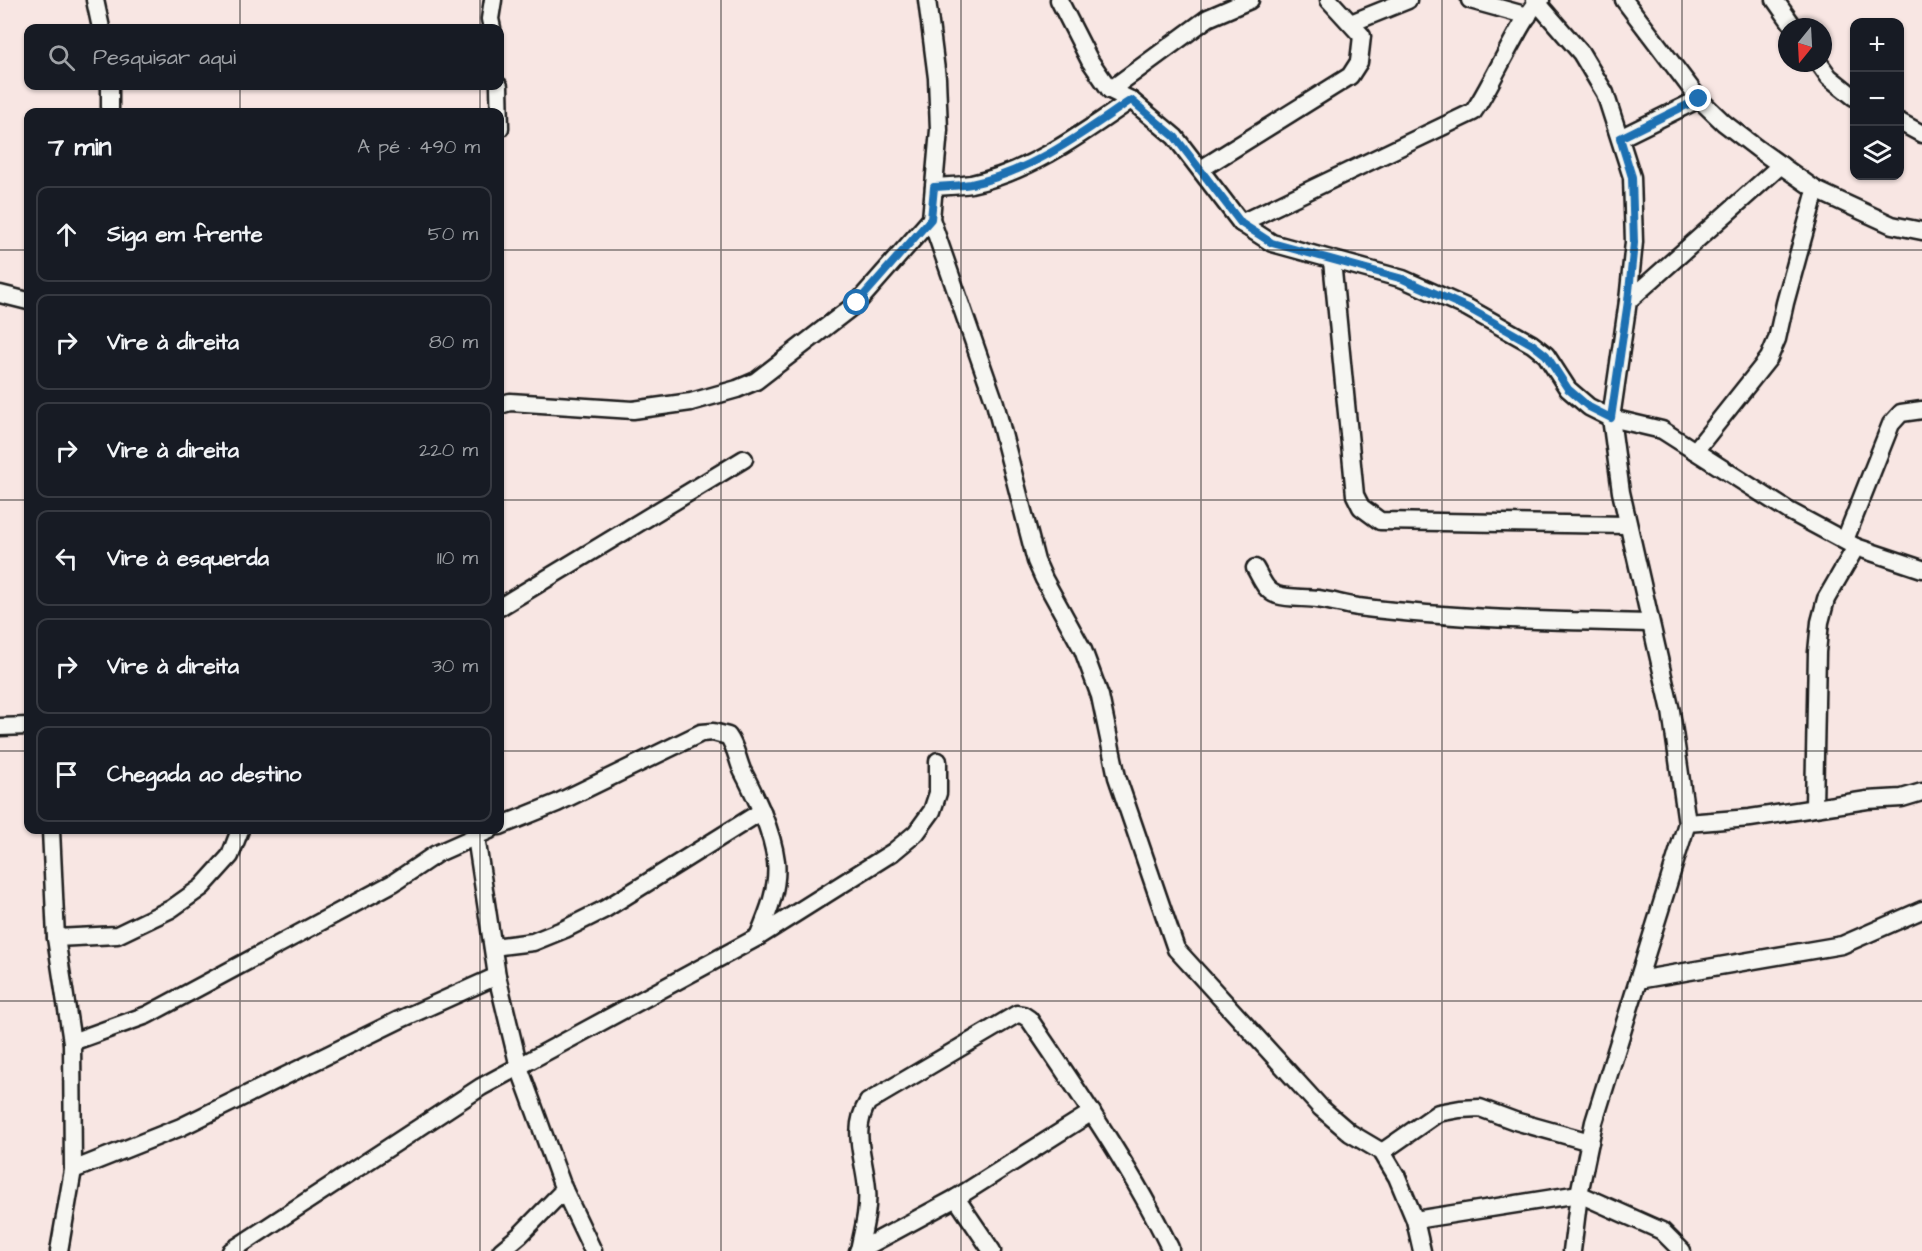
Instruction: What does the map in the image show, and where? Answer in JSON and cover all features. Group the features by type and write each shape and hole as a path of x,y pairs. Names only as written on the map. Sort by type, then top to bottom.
{"street":[{"path":"95,0 100,24"},
{"path":"491,24 493,0"},
{"path":"927,0 937,78 939,130 931,219 995,403 1036,561 1083,650 1100,696 1117,777 1176,949 1321,1108 1350,1132 1382,1152 1397,1176 1415,1220 1422,1251"},
{"path":"1059,0 1090,61 1110,90 1131,100 1175,137 1241,223 1272,243 1403,279 1468,308 1546,355 1568,389 1589,407 1611,418 1662,430 1789,511 1851,544 1922,569"},
{"path":"1110,90 1208,18 1250,0"},
{"path":"1201,170 1350,76 1359,63 1362,36 1329,0"},
{"path":"1351,23 1408,0"},
{"path":"1470,0 1535,5 1581,53 1605,93 1632,177 1634,243 1611,418 1621,492 1671,711 1687,823 1594,1122 1579,1194 1572,1251"},
{"path":"1624,0 1699,99 1724,123 1816,190 1892,225 1922,231"},
{"path":"1775,0 1788,18"},
{"path":"1241,223 1473,112 1484,98 1535,5"},
{"path":"1825,72 1850,94"},
{"path":"110,90 110,108"},
{"path":"499,90 500,108"},
{"path":"1620,138 1699,99"},
{"path":"934,187 970,184 1001,176 1071,142 1131,100"},
{"path":"1904,125 1922,134"},
{"path":"1628,301 1781,165"},
{"path":"1695,451 1768,358 1777,339 1816,190"},
{"path":"504,404 510,402 633,410 691,402 747,385 756,381 857,303 931,219"},
{"path":"1332,261 1355,495 1361,507 1380,521 1628,525"},
{"path":"0,294 24,301"},
{"path":"1814,807 1817,651 1820,622 1826,599 1851,544 1891,424 1901,413 1922,410"},
{"path":"504,605 744,459"},
{"path":"1255,568 1266,588 1276,595 1293,598 1317,599 1358,607 1429,613 1558,621 1650,623"},
{"path":"0,727 24,726"},
{"path":"504,824 557,803 701,733 713,732 728,736 735,746 741,768 762,811 776,860 776,877 770,908 758,937"},
{"path":"231,1251 481,1087 758,937 873,866 916,833 932,811 938,793 938,761"},
{"path":"1687,823 1750,818 1867,800 1902,798 1922,792"},
{"path":"493,947 533,942 605,909 762,811"},
{"path":"51,834 56,938 72,1042 72,1170 59,1251"},
{"path":"56,938 117,935 171,909 201,887 230,856 238,834"},
{"path":"72,1042 147,1015 393,884 436,854 476,834"},
{"path":"480,834 497,976 519,1067 564,1190 593,1251"},
{"path":"1638,980 1842,945 1922,910"},
{"path":"72,1170 181,1127 399,1020 497,976"},
{"path":"859,1251 867,1190 860,1154 859,1129 861,1113 868,1102 1017,1014 1023,1014 1029,1019 1092,1112 1152,1210 1170,1251"},
{"path":"1382,1152 1438,1113 1480,1108 1515,1121 1590,1142"},
{"path":"859,1251 956,1198 1092,1112"},
{"path":"501,1251 564,1190"},
{"path":"1415,1220 1579,1194 1662,1232 1682,1251"},
{"path":"956,1198 992,1251"}],"route":[{"path":"857,303 931,219 934,187 970,184 1001,176 1071,142 1131,100 1175,137 1241,223 1272,243 1288,249 1403,279 1468,308 1532,344 1546,355 1568,389 1589,407 1611,418 1634,243 1632,177 1620,138 1699,99"}]}
